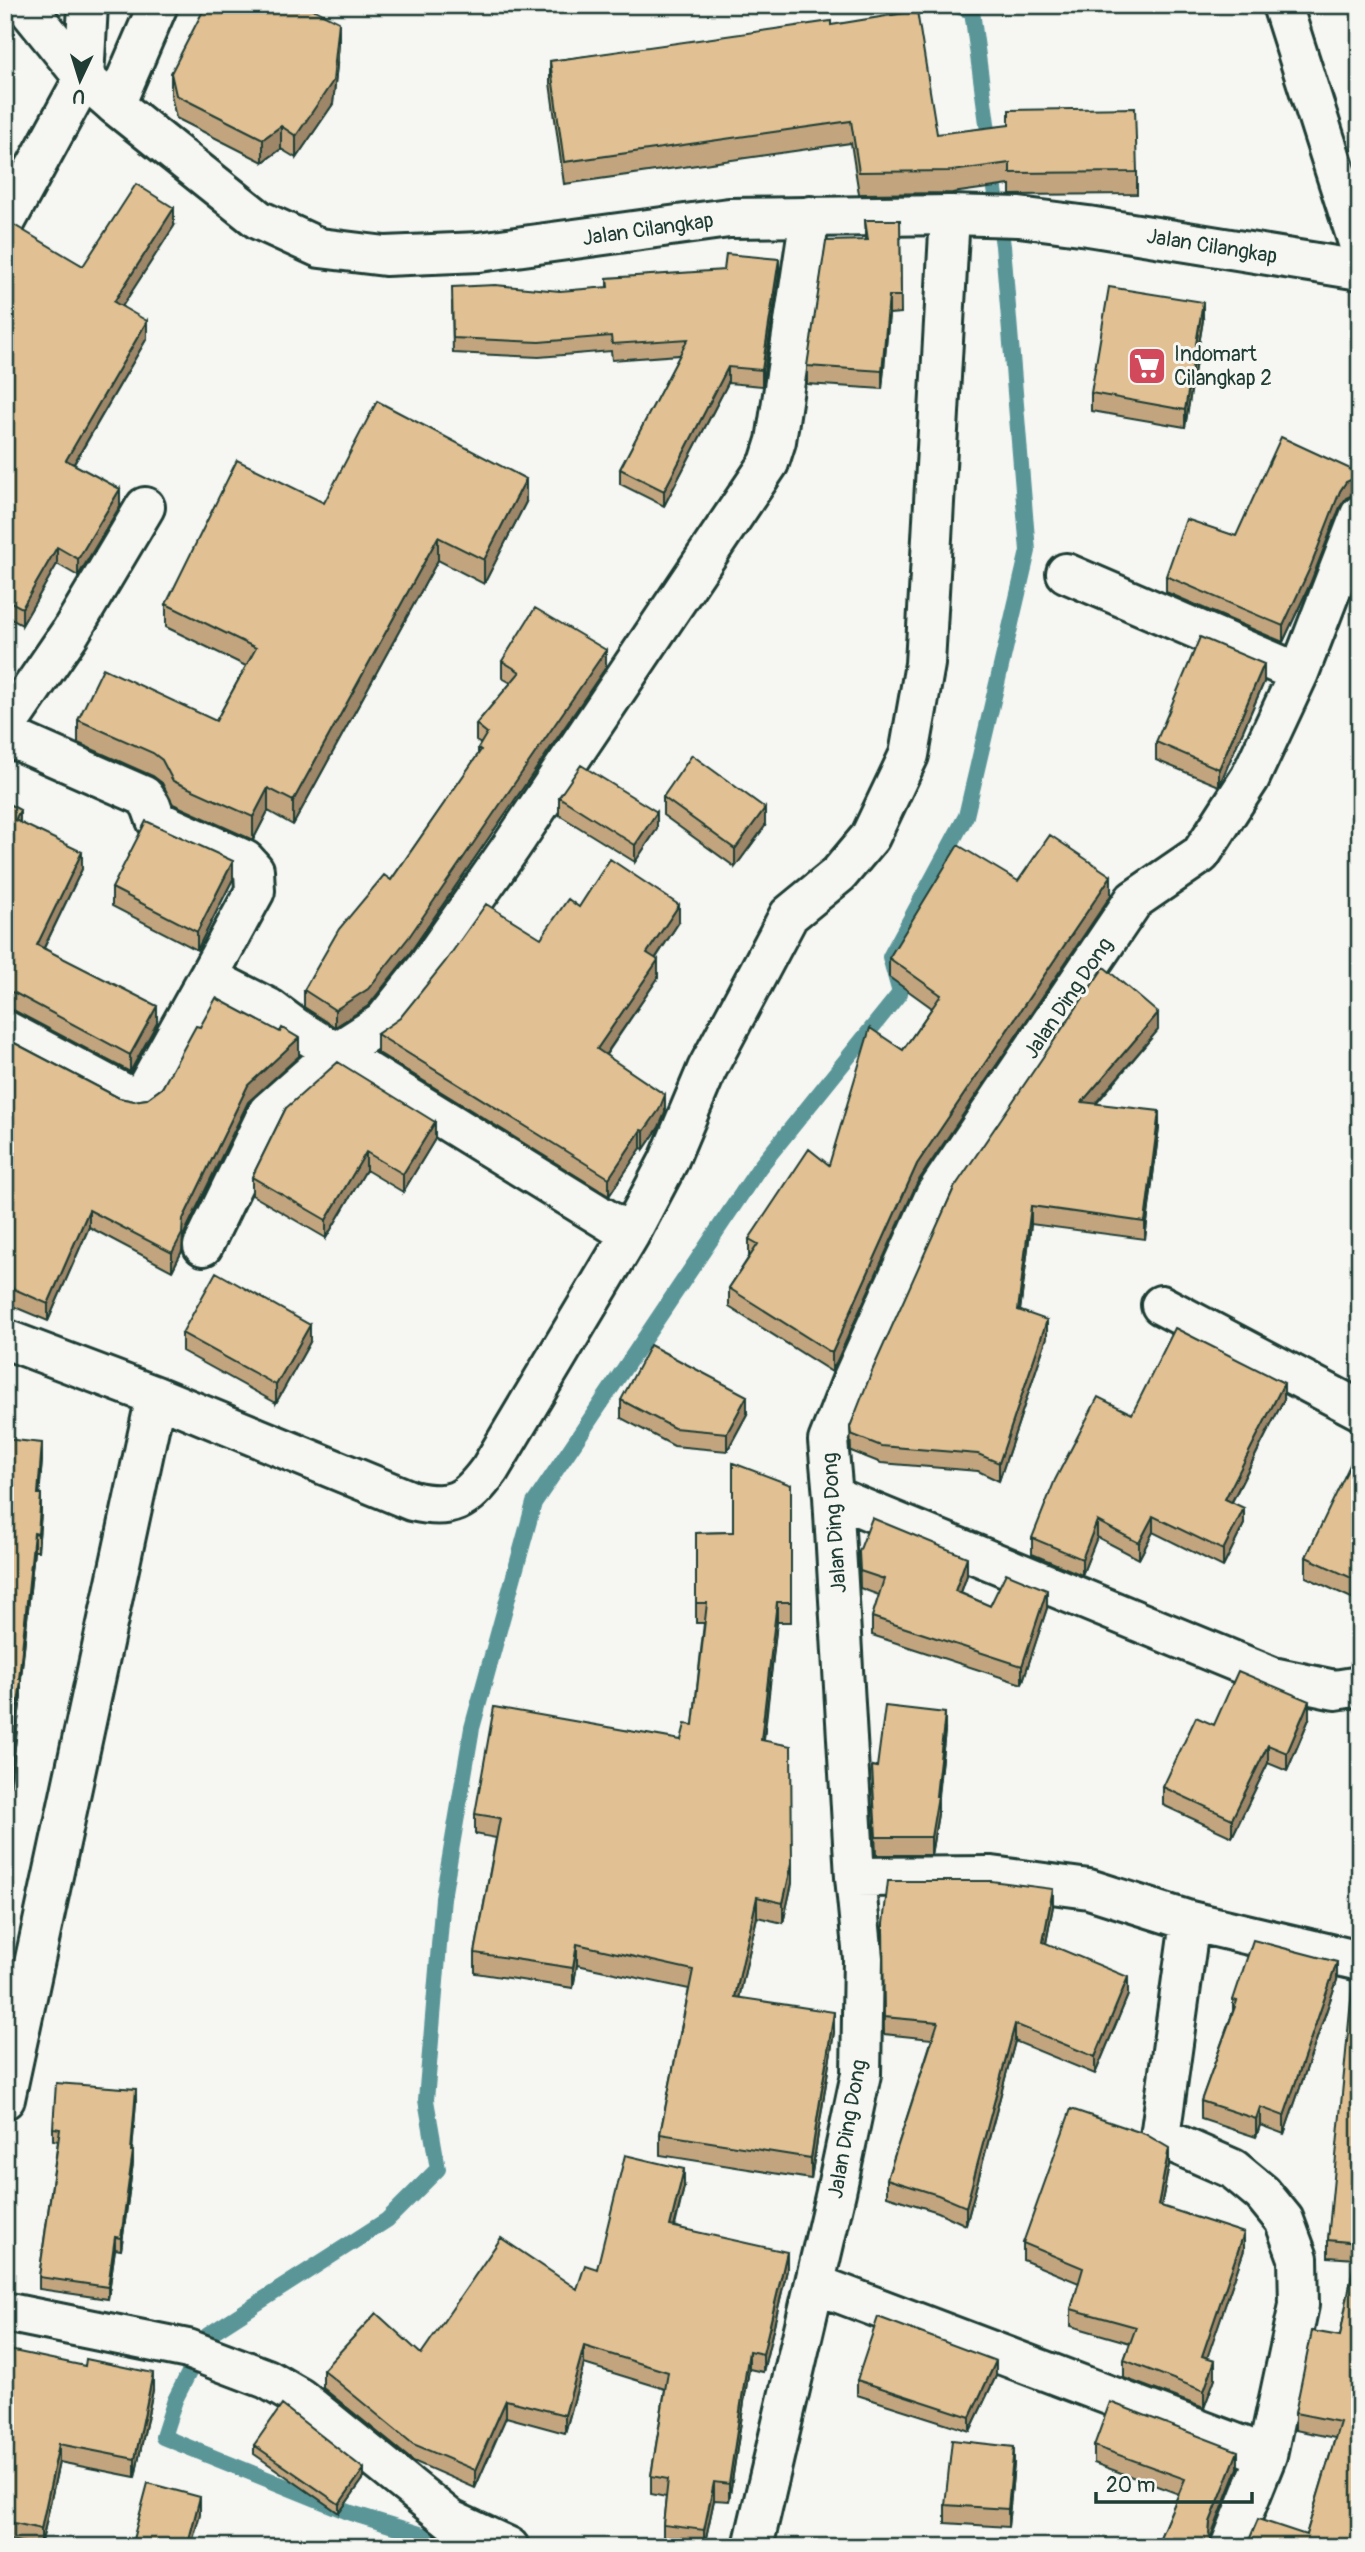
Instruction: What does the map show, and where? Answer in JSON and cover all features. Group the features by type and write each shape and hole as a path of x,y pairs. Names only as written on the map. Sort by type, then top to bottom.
{"street":[{"name":"Jalan Cilangkap","path":"26,5 84,78 115,105 259,220 320,248 385,256 479,252 729,218 1019,217 1185,240 1360,270"},
{"path":"5,223 84,78 88,5"},
{"path":"115,105 158,5"},
{"path":"1282,5 1360,249"},
{"path":"203,1246 268,1112 337,1052 383,1021 427,967 511,847 769,463 776,441 810,216"},
{"path":"5,1339 156,1396 412,1501 436,1506 460,1500 476,1489 630,1234 668,1162 707,1069 789,915 839,874 870,837 909,755 925,664 966,216"},
{"path":"5,728 70,633 145,507"},
{"name":"Jalan Ding Dong","path":"753,2547 861,2074 863,1958 855,1877 828,1441 852,1380 936,1195 1134,900 1201,854 1250,778 1299,673 1360,515"},
{"path":"1066,572 1299,673"},
{"path":"5,735 144,796 156,820 245,860 254,870 255,891 143,1094 137,1097 129,1096 5,1030"},
{"path":"208,977 269,1008 296,1028 630,1234"},
{"path":"1161,1305 1360,1410"},
{"path":"5,2099 156,1396"},
{"path":"833,1496 1273,1677 1335,1690 1360,1686"},
{"path":"855,1877 992,1877 1089,1889 1190,1921 1360,1961"},
{"path":"1190,1921 1160,2137 1233,2169 1262,2193 1284,2220 1298,2258 1299,2305 1268,2455 1230,2547"},
{"path":"815,2284 1268,2455"},
{"path":"5,2312 199,2354 267,2379 300,2398 451,2520 509,2547"}],"building":[{"path":"206,5 305,5 339,22 333,81 296,136 281,126 263,139 176,95 171,73"},
{"path":"917,11 937,134 1009,125 1009,110 1135,108 1137,172 1010,173 1010,163 952,171 859,172 851,121 564,162 550,61 831,21 831,25"},
{"path":"5,60 11,65 5,71"},
{"path":"136,184 174,208 114,302 147,321 66,460 120,489 78,559 57,547 22,608 5,599 5,227 14,225 83,266"},
{"path":"865,220 900,220 901,296 889,296 882,371 807,366 826,241 868,240"},
{"path":"726,254 779,259 762,370 728,367 664,491 620,469 688,339 612,344 611,336 539,342 453,338 452,287 495,285 560,291 608,287 607,278 724,270"},
{"name":"Indomart Cilangkap 2","path":"1109,287 1203,302 1185,410 1091,393"},
{"path":"377,401 526,479 484,560 438,537 293,801 268,788 253,817 173,781 162,760 153,753 78,720 103,668 216,721 256,648 166,604 237,460 324,503"},
{"path":"1281,437 1359,473 1357,477 1346,482 1340,491 1310,568 1283,626 1166,576 1186,519 1236,536"},
{"path":"535,608 606,650 409,937 368,989 335,1010 304,990 339,929 384,875 391,880 481,750 478,748 487,733 476,724 520,672 502,661"},
{"path":"1200,637 1264,664 1219,769 1156,742"},
{"path":"692,755 765,808 735,849 663,797"},
{"path":"581,765 657,812 635,845 559,797"},
{"path":"5,802 20,810 15,820 82,852 37,945 157,1006 130,1055 15,993 5,991"},
{"path":"146,821 233,861 197,932 112,888"},
{"path":"1050,835 1111,876 917,1164 832,1353 729,1288 758,1244 749,1239 809,1149 829,1165 870,1028 903,1050 941,995 889,958 958,845 1018,881"},
{"path":"610,859 679,905 647,953 658,960 597,1049 665,1095 659,1110 644,1131 641,1130 609,1178 377,1034 400,1018 445,962 486,904 541,938 568,899 579,907"},
{"path":"1104,967 1158,1013 1082,1102 1159,1111 1145,1222 1031,1206 1018,1310 1047,1320 999,1463 978,1454 881,1446 851,1434 850,1427 872,1371 954,1188"},
{"path":"216,998 280,1032 282,1028 299,1038 248,1085 183,1219 182,1234 172,1253 89,1210 48,1304 5,1285 5,1038 119,1098 134,1101 147,1099 162,1088 196,1026 200,1027"},
{"path":"338,1062 435,1122 403,1174 366,1152 326,1220 252,1177 286,1108"},
{"path":"216,1272 310,1325 276,1385 182,1333"},
{"path":"1175,1328 1284,1383 1225,1499 1244,1508 1223,1550 1153,1516 1139,1543 1097,1521 1082,1559 1032,1538 1055,1480 1098,1397 1132,1414"},
{"path":"650,1345 747,1396 727,1433 674,1428 621,1400"},
{"path":"5,1439 42,1443 38,1534 34,1533 10,1771 5,1771"},
{"path":"1358,1448 1360,1449 1360,1582 1306,1557"},
{"path":"733,1463 791,1485 791,1602 777,1602 761,1740 791,1746 792,1863 783,1903 757,1897 735,1997 834,2012 811,2158 660,2134 693,1970 577,1944 573,1968 475,1953 500,1818 475,1814 494,1707 681,1740 685,1724 693,1725 707,1603 696,1603 696,1533 733,1532"},
{"path":"872,1518 967,1557 955,1591 990,1606 1006,1573 1047,1590 1022,1666 872,1617 884,1579 860,1571 859,1552"},
{"path":"1238,1671 1309,1701 1287,1753 1268,1745 1232,1819 1163,1787 1196,1717 1214,1725"},
{"path":"885,1706 945,1713 938,1796 931,1837 876,1837 872,1766 877,1767"},
{"path":"888,1881 991,1881 1053,1889 1043,1942 1128,1977 1095,2057 1015,2024 966,2207 887,2179 938,2022 884,2017 883,1924"},
{"path":"1253,1940 1337,1962 1284,2116 1260,2107 1256,2119 1201,2101 1237,2001 1233,2000"},
{"path":"1354,1969 1360,1971 1360,2547 1244,2547 1258,2519 1306,2535 1340,2422 1295,2413 1312,2331 1340,2336 1358,2243 1328,2240"},
{"path":"56,2083 136,2089 133,2151 121,2238 115,2237 108,2287 39,2277 60,2129 53,2128"},
{"path":"1071,2109 1145,2134 1169,2148 1158,2205 1244,2233 1202,2356 1215,2360 1204,2391 1124,2360 1136,2327 1071,2309 1083,2268 1023,2243"},
{"path":"625,2155 684,2169 670,2226 787,2252 763,2354 749,2351 729,2484 714,2482 704,2530 663,2525 668,2479 651,2476 668,2372 584,2346 565,2415 506,2400 475,2470 413,2444 323,2370 376,2313 421,2354 501,2238 577,2289 585,2265 597,2269"},
{"path":"878,2317 996,2361 970,2417 857,2380"},
{"path":"9,2350 85,2366 86,2359 153,2373 135,2459 59,2444 41,2529 5,2521 5,2368"},
{"path":"1110,2402 1238,2451 1210,2522 1209,2534 1217,2547 1156,2547 1185,2479 1094,2446"},
{"path":"282,2405 364,2469 339,2504 254,2445"},
{"path":"952,2440 1014,2447 1008,2509 945,2505"},
{"path":"148,2483 200,2497 187,2547 131,2547"}],"waterway":[{"path":"953,5 972,11 990,146"},
{"path":"462,2547 351,2513 163,2437 175,2400 208,2335 387,2220 438,2169 426,2100 443,1898 472,1728 534,1503 759,1168 900,993 890,957 966,816 1028,551 1003,246 992,168"}],"place":[{"name":"Indomart Cilangkap 2","path":"1147,366"}]}
